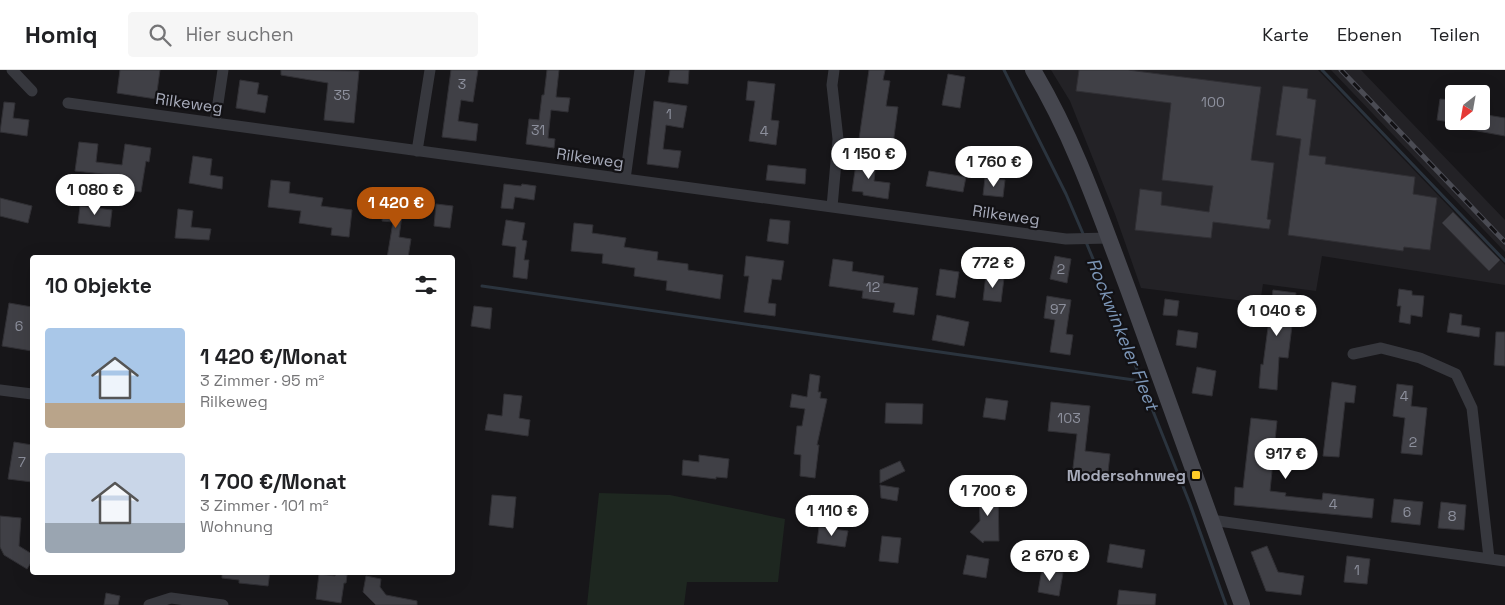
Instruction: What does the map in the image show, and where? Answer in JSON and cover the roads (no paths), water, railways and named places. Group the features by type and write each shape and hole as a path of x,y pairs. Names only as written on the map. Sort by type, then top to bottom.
{"main road":[{"path":"1033,70 1050,98 1074,147 1102,238 1173,410 1242,605"}],"street":[{"path":"12,70 32,91"},
{"path":"215,123 223,70"},
{"path":"417,150 430,70"},
{"path":"625,179 640,70"},
{"path":"832,207 838,139 832,86 834,70"},
{"name":"Rilkeweg","path":"68,103 1066,239 1102,238"},
{"path":"1353,354 1381,348 1420,358 1456,374 1472,408 1489,558"},
{"path":"0,390 30,394"},
{"path":"1211,520 1505,561"},
{"path":"149,605 171,598 223,605"}],"waterway":[{"name":"Rockwinkeler Fleet","path":"1004,70 1066,194 1084,236"},
{"path":"1322,70 1505,261"},
{"name":"Rockwinkeler Fleet","path":"1086,242 1121,326 1190,504 1226,605"},
{"path":"482,286 1141,381"}],"railway":[{"path":"1341,70 1505,242"}],"place":[{"name":"Modersohnweg","path":"1196,475"}]}
